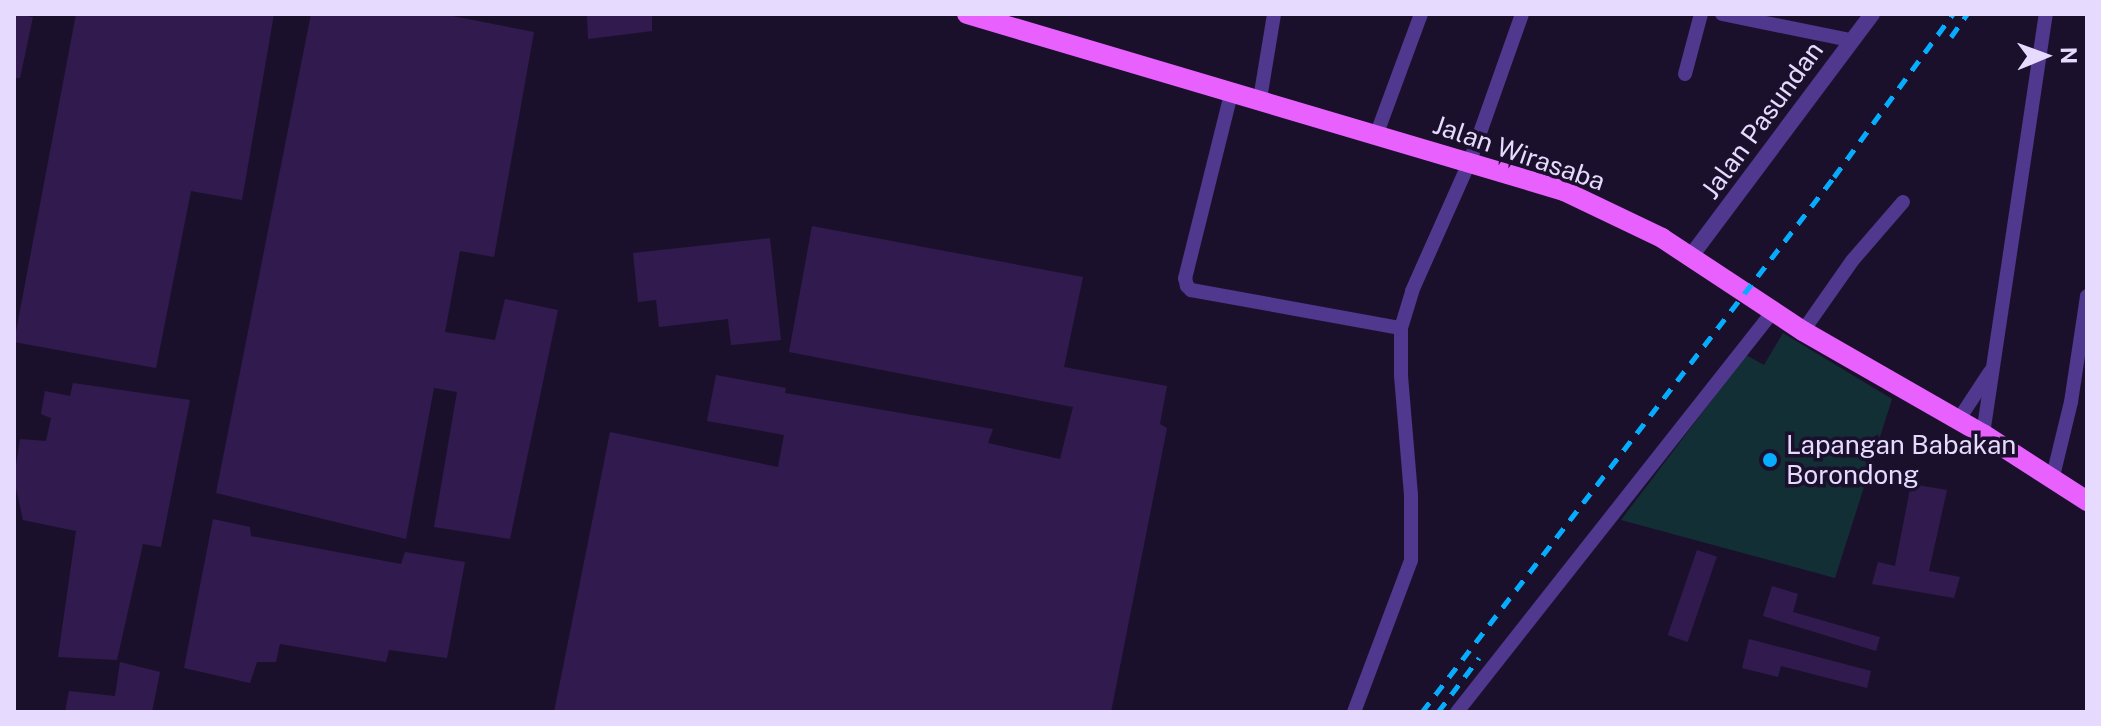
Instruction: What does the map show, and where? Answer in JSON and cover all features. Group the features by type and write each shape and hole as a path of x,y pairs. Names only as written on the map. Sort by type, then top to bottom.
{"main road":[{"name":"Jalan Wirasaba","path":"967,14 1232,90 1564,191 1691,256 1803,331 1957,422 1983,434 2087,501"}],"street":[{"path":"1260,99 1274,14"},
{"path":"1377,133 1421,14"},
{"path":"1354,712 1411,560 1411,495 1401,375 1401,328 1412,291 1470,161 1522,14"},
{"path":"1685,74 1701,14"},
{"path":"1722,14 1850,40"},
{"name":"Jalan Pasundan","path":"1691,256 1872,14"},
{"path":"1983,434 2046,14"},
{"path":"1232,90 1185,278 1187,286 1191,290 1401,328"},
{"path":"1803,331 1852,261 1903,202"},
{"path":"2052,480 2071,402 2087,296"},
{"path":"1457,712 1774,310"},
{"path":"1957,422 1993,368"}],"green space":[{"name":"Lapangan Babakan Borondong","path":"1783,333 1892,399 1835,578 1621,520 1746,355 1764,365"}],"building":[{"path":"14,14 33,17 20,78 14,78"},
{"path":"76,14 274,14 242,200 191,191 156,368 14,342"},
{"path":"311,14 442,14 534,32 494,257 460,251 445,332 495,340 505,299 558,310 510,539 434,527 457,392 434,388 406,539 216,493"},
{"path":"587,14 652,14 652,31 588,39"},
{"path":"812,226 1083,277 1064,367 1167,386 1160,424 1167,428 1111,712 554,712 610,432 778,467 784,435 707,421 716,375 786,388 785,393 993,429 988,443 1060,459 1073,407 789,352"},
{"path":"770,238 781,340 731,345 728,319 659,327 656,300 638,302 633,253"},
{"path":"73,383 190,400 161,547 143,544 117,660 58,657 76,531 23,520 14,479 20,439 46,441 51,418 41,414 45,391 70,396"},
{"path":"1911,484 1947,490 1929,571 1960,577 1954,598 1872,584 1878,562 1895,566"},
{"path":"213,519 250,527 251,536 401,564 405,552 465,562 447,658 389,650 386,662 280,644 276,662 257,662 250,683 184,668"},
{"path":"1697,550 1717,557 1688,642 1668,635"},
{"path":"1772,586 1798,594 1793,612 1880,637 1876,651 1763,616"},
{"path":"1749,639 1871,671 1867,688 1781,666 1778,677 1742,668"},
{"path":"120,662 160,672 152,712 65,712 69,691 115,696"}],"railway":[{"path":"1422,712 1834,177 1953,14"},
{"path":"1951,37 1967,14"},
{"path":"1438,712 1479,658"}],"place":[{"name":"Lapangan Babakan Borondong","path":"1770,460"}]}
